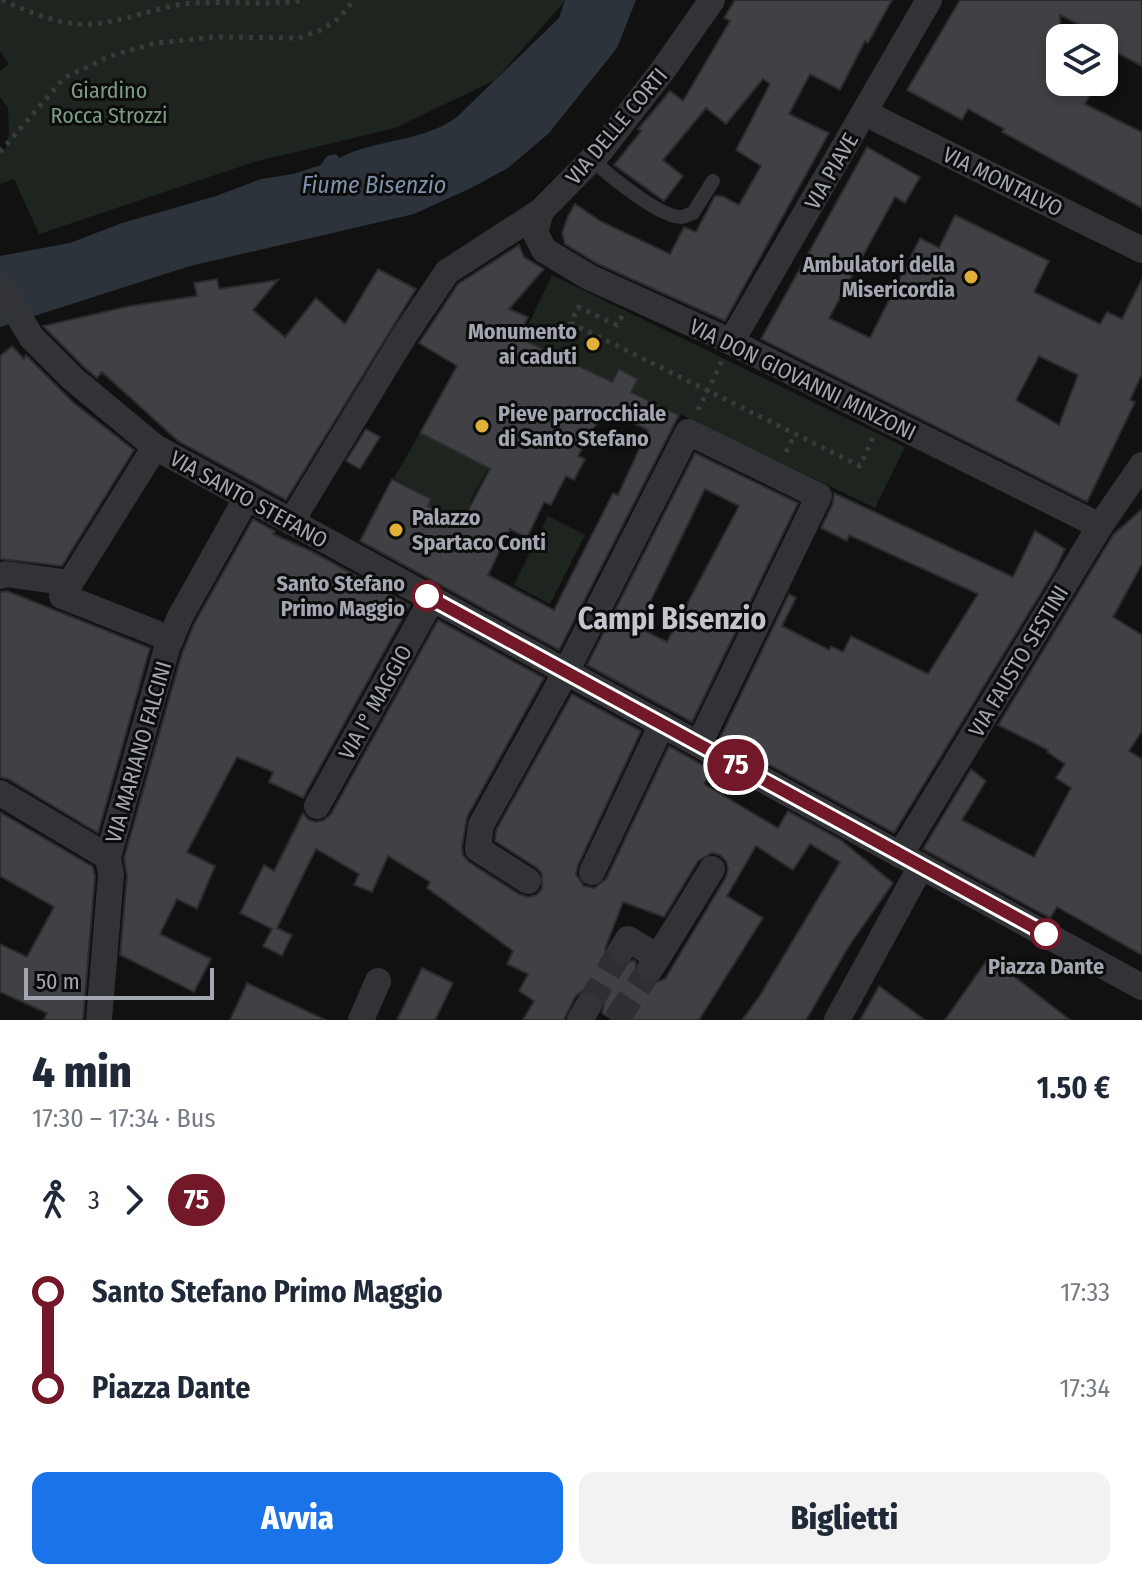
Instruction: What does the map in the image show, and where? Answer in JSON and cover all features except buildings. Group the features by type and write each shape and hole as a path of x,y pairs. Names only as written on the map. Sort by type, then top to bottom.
{"street":[{"name":"VIA DELLE CORTI","path":"291,522 404,336 447,272 541,211 592,160 663,70 712,0"},
{"name":"VIA PIAVE","path":"731,342 929,0"},
{"name":"VIA MONTALVO","path":"865,113 1142,250"},
{"name":"VIA DON GIOVANNI MINZONI","path":"541,211 535,232 544,250 589,277 731,342 1100,526"},
{"name":"VIA SANTO STEFANO","path":"0,286 32,338 72,378 155,447 911,860"},
{"path":"528,881 478,849 481,825 566,672 692,424 819,496 699,744"},
{"path":"155,447 62,596 169,643"},
{"name":"VIA FAUSTO SESTINI","path":"911,860 1100,526 1141,471"},
{"name":"VIA MARIANO FALCINI","path":"99,1020 111,875 108,857 169,643 180,617 247,497"},
{"path":"3,575 70,583"},
{"name":"VIA I° MAGGIO","path":"317,806 432,599"},
{"path":"592,872 662,724"},
{"path":"0,793 108,857"},
{"path":"837,1020 907,892 911,860 1142,987"},
{"path":"621,950 628,939 654,963 712,869"},
{"path":"361,1020 378,981"}],"lane":[{"path":"592,160 656,208 681,217 693,213 713,181"}],"path":[{"path":"2,0 63,22 89,25 193,3 239,1 278,4 305,0"},
{"path":"0,152 64,78 110,56 156,43 214,37 299,38 321,30 339,18 354,0"},
{"path":"625,310 617,325 578,307 571,323 860,466 876,432"},
{"path":"692,424 707,390"}],"green space":[{"name":"Giardino Rocca Strozzi","path":"0,0 566,0 495,80 395,128 254,162 39,234 14,179 0,184 0,145 4,152 9,135 8,108 0,97 0,71 9,64 0,51"},
{"path":"552,275 905,447 875,508 522,338"},
{"path":"420,433 488,469 473,495 463,522 445,513 434,534 419,526 431,500 394,478"},
{"path":"548,516 585,535 550,604 514,585"}],"water":[{"name":"Fiume Bisenzio","path":"565,0 636,0 617,48 549,133 508,168 414,214 190,266 0,327 0,256 70,243 122,223 216,196 261,179 293,174 321,165 327,156 336,154 339,158 444,125 457,117 559,18"}],"tunnel":[{"path":"588,1006 621,950"},
{"path":"616,1020 650,969"}],"bus line":[{"name":"75","path":"427,596 1046,934"}],"place":[{"name":"Ambulatori della Misericordia","path":"971,277"},
{"name":"Monumento ai caduti","path":"593,344"},
{"name":"Pieve parrocchiale di Santo Stefano","path":"482,426"},
{"name":"Palazzo Spartaco Conti","path":"396,530"},
{"name":"Santo Stefano Primo Maggio","path":"427,596"},
{"name":"Piazza Dante","path":"1046,934"}],"district":[{"name":"Campi Bisenzio","path":"672,619"}]}
